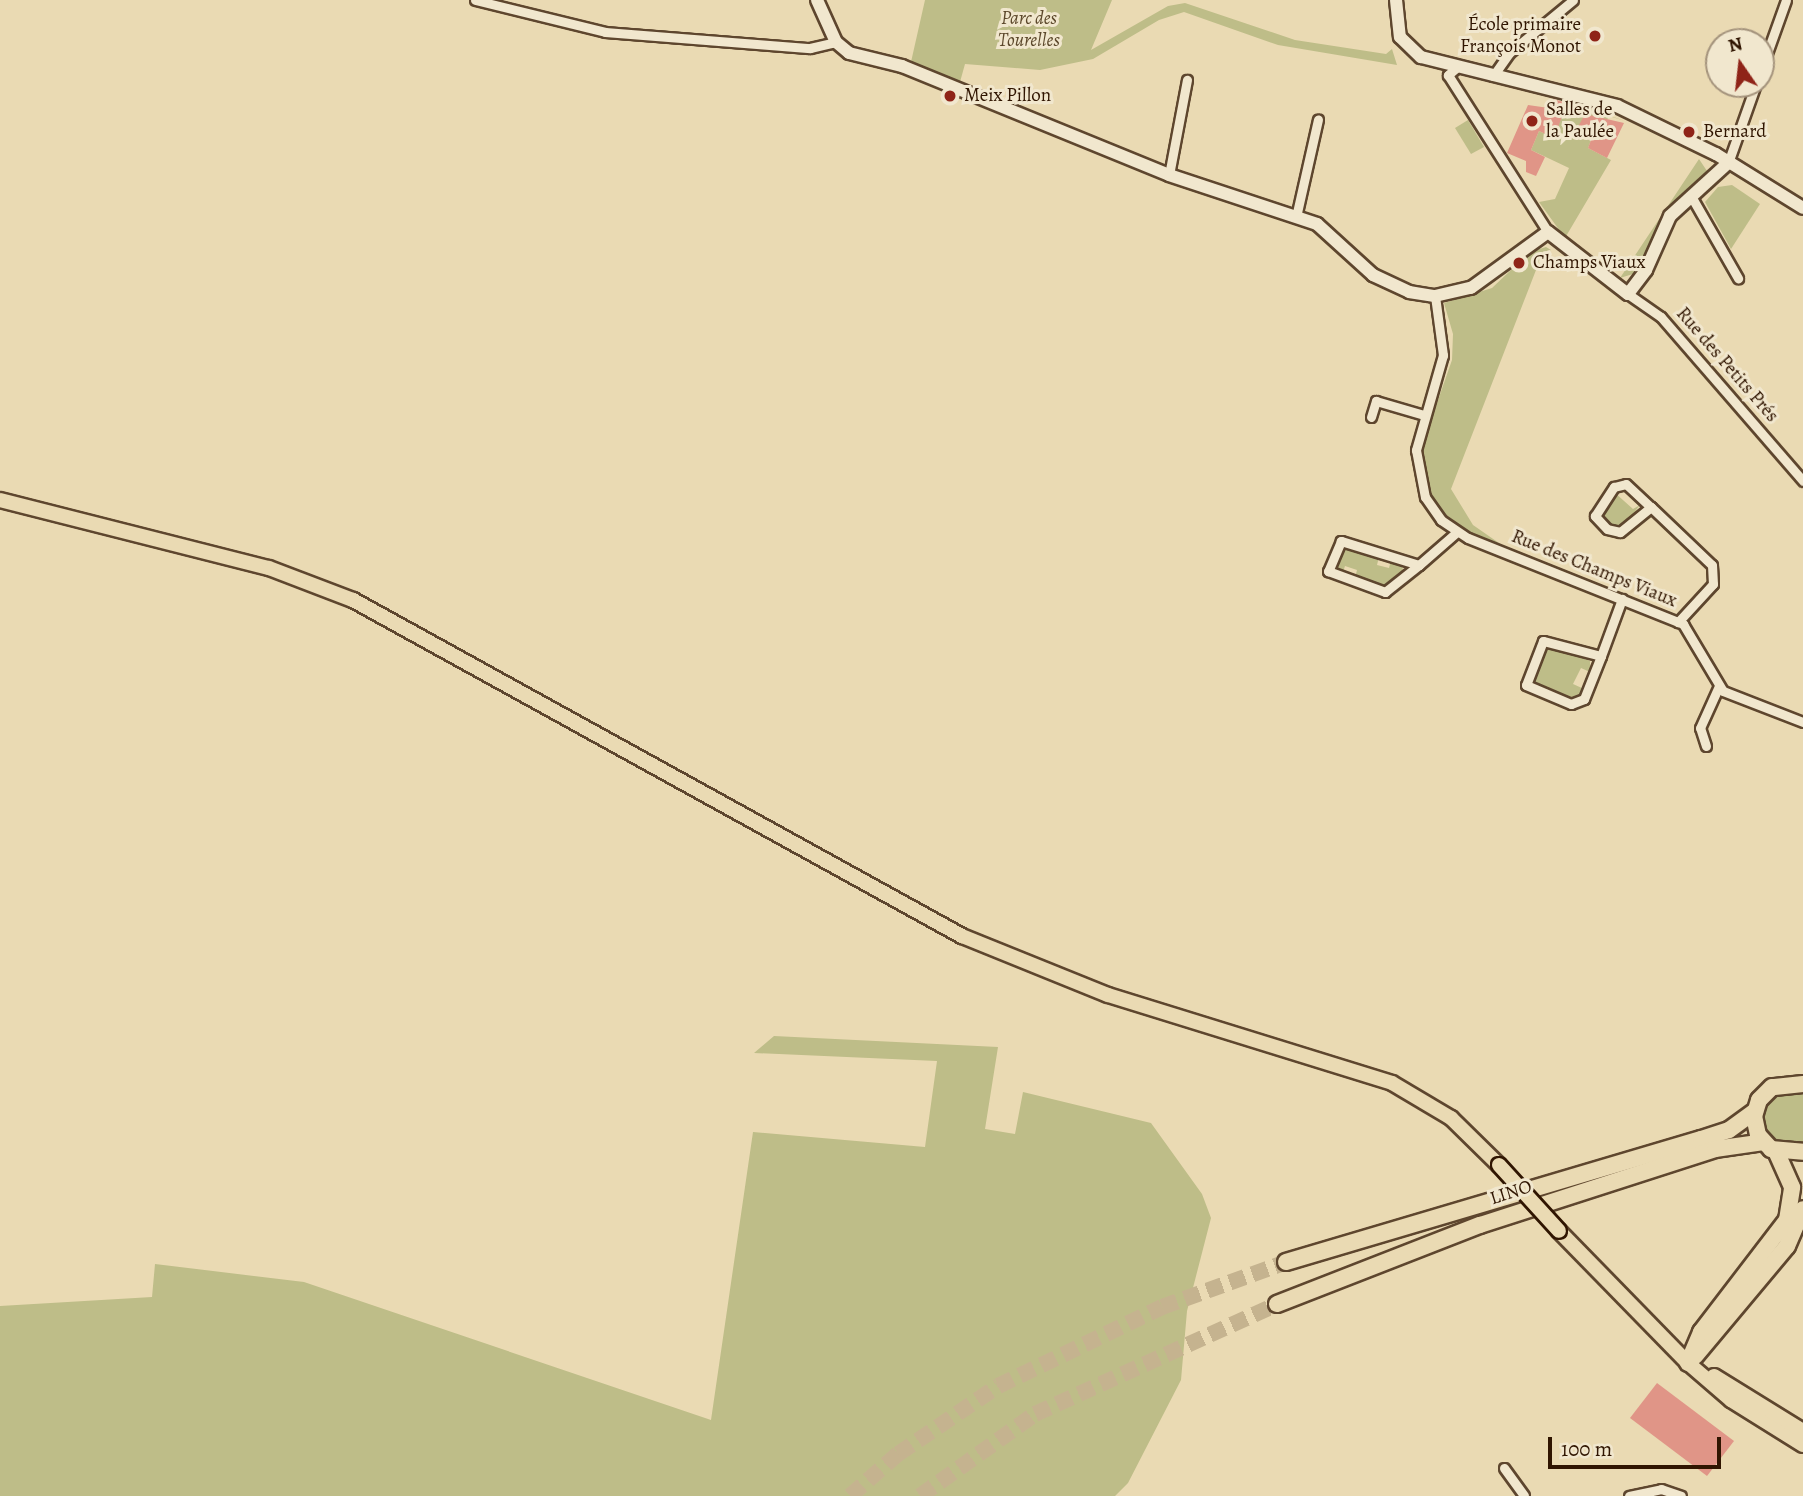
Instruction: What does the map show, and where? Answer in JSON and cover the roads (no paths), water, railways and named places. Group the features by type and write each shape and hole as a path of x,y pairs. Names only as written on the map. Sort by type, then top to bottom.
{"highway":[{"name":"LINO","path":"1286,1262 1729,1130 1755,1111 1772,1087 1803,1084"},
{"path":"1688,1363 1701,1332 1787,1220 1792,1187 1770,1147 1755,1111"},
{"name":"LINO","path":"1277,1304 1480,1225 1714,1149 1770,1147 1803,1152"},
{"path":"1688,1363 1787,1246 1803,1209"}],"main road":[{"path":"0,500 269,568 353,600 962,936 1098,991 1392,1083 1451,1118 1688,1363 1731,1400 1803,1445"},
{"path":"1688,1363 1803,1431"}],"street":[{"path":"475,0 605,32 810,48 836,42"},
{"path":"1396,0 1398,33 1407,47 1456,68 1617,106 1728,163 1803,208"},
{"path":"1493,76 1509,52 1573,0"},
{"path":"1775,31 1786,0"},
{"path":"819,1 836,42 854,55 902,66 1169,175 1296,217 1331,233 1384,282 1435,296 1482,282 1548,232 1523,197 1448,75 1456,68"},
{"path":"1169,175 1187,80"},
{"path":"1628,294 1646,270 1670,216 1728,163 1751,98"},
{"path":"1296,217 1318,119"},
{"path":"1691,196 1738,278"},
{"name":"Rue des Petits Prés","path":"1548,232 1661,317 1803,481"},
{"name":"Rue des Champs Viaux","path":"1435,296 1445,341 1416,450 1420,482 1432,509 1457,532 1678,621 1693,635 1719,687"},
{"path":"1371,417 1376,401 1424,415"},
{"path":"1651,507 1620,532 1607,529 1595,516 1619,483 1651,507 1716,574 1678,621"},
{"path":"1419,565 1345,540 1337,544 1328,569 1332,577 1380,593 1419,565 1457,532"},
{"path":"1601,656 1543,641 1526,685 1578,703 1601,656 1622,599"},
{"path":"1706,746 1700,728 1719,687 1803,722"},
{"path":"1504,1468 1524,1496"},
{"path":"1629,1496 1661,1489 1681,1496"}],"tunnel":[{"path":"850,1496 898,1454 998,1386 1162,1307 1286,1262"},
{"path":"920,1496 1035,1414 1277,1304"}],"place":[{"name":"École primaire François Monot","path":"1595,36"},
{"name":"Meix Pillon","path":"950,96"},
{"name":"Salles de la Paulée","path":"1532,121"},
{"name":"Bernard","path":"1689,132"},
{"name":"Champs Viaux","path":"1519,263"}],"park label":[{"name":"Parc des Tourelles","path":"1029,30"}]}
